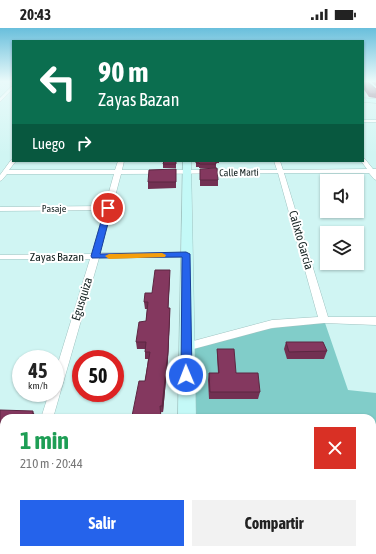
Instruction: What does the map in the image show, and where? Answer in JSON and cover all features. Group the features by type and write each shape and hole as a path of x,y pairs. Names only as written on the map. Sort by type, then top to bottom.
{"main road":[{"path":"187,167 187,414"}],"street":[{"path":"364,121 376,121"},
{"path":"364,161 374,170 376,178"},
{"path":"0,179 12,162"},
{"name":"Egusquiza","path":"64,361 121,162"},
{"name":"Calixto García","path":"277,162 324,320"},
{"name":"Calle Marti","path":"5,172 118,172 187,167 281,171 374,170"},
{"name":"Pasaje","path":"0,208 108,208"},
{"name":"Zayas Bazan","path":"0,257 186,254"},
{"path":"186,347 272,324 324,320 376,321"},
{"name":"Egusquiza","path":"48,414 52,402"}],"shaded area":[{"path":"324,320 348,390 376,393 376,414 186,414 186,342"}],"building":[{"path":"164,162 176,162 176,164 163,164"},
{"path":"216,162 216,164 200,164 196,163"},
{"path":"217,168 218,180 200,180 200,169"},
{"path":"176,169 176,182 148,182 149,170"},
{"path":"155,270 170,270 168,352 162,406 160,406 161,414 132,414 139,381 145,381 150,352 145,352 146,342 136,342 139,322 146,321 148,302 144,302 145,293 152,293"},
{"path":"286,342 323,342 327,351 289,352"},
{"path":"217,349 234,349 236,373 258,373 260,392 210,392 209,373 219,373"},
{"path":"0,410 33,411 32,414 0,414"}],"slow traffic":[{"path":"109,256 162,255"}],"route":[{"path":"108,208 95,256 186,254 186,375"}]}
